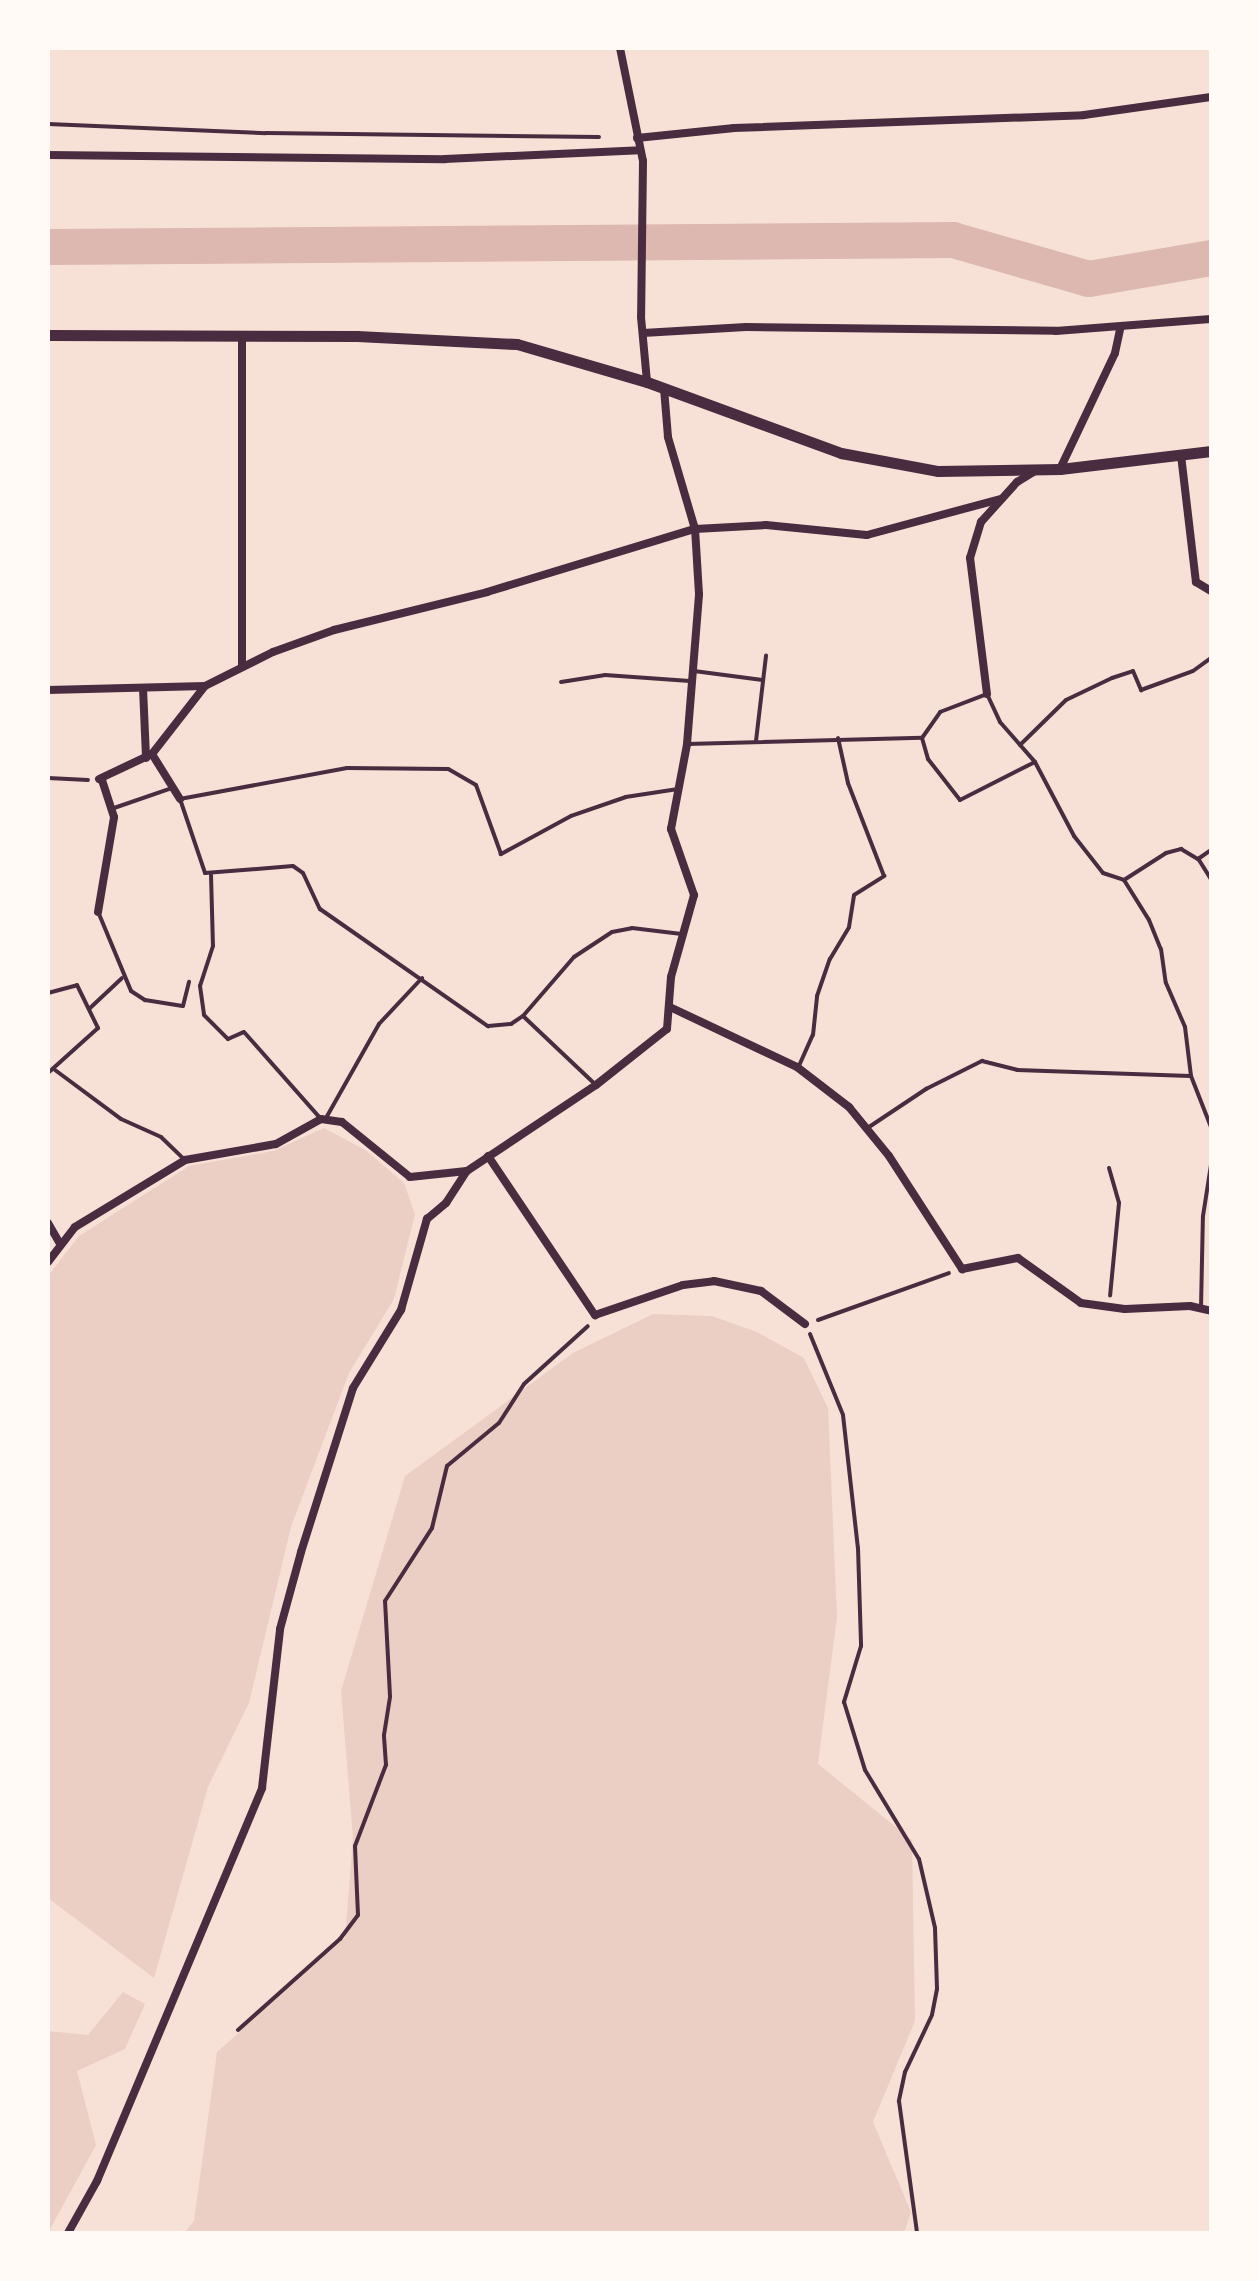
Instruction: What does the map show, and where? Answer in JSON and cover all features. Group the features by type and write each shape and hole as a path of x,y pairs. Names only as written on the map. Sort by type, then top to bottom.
{"main road":[{"path":"48,335 242,336 517,344 647,382 879,462 938,471 1035,471 1211,451"}],"street":[{"path":"620,48 643,161 641,317 647,382"},
{"path":"637,138 734,128 1084,115 1211,97"},
{"path":"48,155 445,159 640,150"},
{"path":"643,333 746,327 1120,329 1211,319"},
{"path":"1060,469 1115,353 1120,329"},
{"path":"242,336 242,666"},
{"path":"68,2233 97,2181 262,1788 280,1629 353,1388 401,1310 427,1219 446,1203 467,1171 596,1085 667,1029 672,1008 671,977 694,895 671,829 687,744 699,594 695,529 668,437 664,388"},
{"path":"1181,455 1196,582 1211,591"},
{"path":"987,694 970,558 981,522 1000,499 1035,471"},
{"path":"98,912 114,808 100,779 149,756 205,686 242,666 334,630 487,592 695,529 778,526 835,536 867,535 1000,499"},
{"path":"48,690 205,686"},
{"path":"143,688 149,756 180,799"},
{"path":"672,1008 798,1068 869,1127 962,1269 1018,1258 1068,1296 1109,1308 1201,1308 1211,1311"},
{"path":"48,1262 60,1244 93,1215 185,1160 276,1144 324,1118 342,1122 410,1177 467,1171"},
{"path":"488,1156 595,1315 683,1285 714,1281 761,1291 805,1324"},
{"path":"48,1223 60,1244"}],"lane":[{"path":"756,741 766,656"},
{"path":"1020,745 1066,700 1112,678 1133,671 1141,690 1193,671 1211,658"},
{"path":"561,682 605,675 762,680"},
{"path":"922,738 940,712 987,694 1000,722 1035,762 1094,863 1110,877 1124,880 1166,853 1187,850 1198,859 1211,879"},
{"path":"798,1068 813,1035 817,996 830,959 849,927 854,895 884,876 848,783 838,738"},
{"path":"687,744 922,738"},
{"path":"922,738 928,759 960,800 1035,762"},
{"path":"422,978 379,1024 324,1118 244,1032 228,1039 204,1015 200,986 213,946 211,875 199,863 180,799 347,768 448,769 476,785 501,854 571,816 626,797 678,789"},
{"path":"114,808 172,788"},
{"path":"1198,859 1211,850"},
{"path":"211,875 240,867 293,866 303,873 320,909 488,1026 511,1024 523,1016 574,957 612,932 632,928 682,934"},
{"path":"1124,880 1161,949 1166,983 1185,1027 1191,1076 1211,1127"},
{"path":"98,912 122,977 145,1000 183,1006 189,982"},
{"path":"89,1009 122,977"},
{"path":"48,993 77,985 97,1031 48,1073"},
{"path":"523,1016 596,1085"},
{"path":"869,1127 926,1089 982,1061 1017,1070 1191,1076"},
{"path":"55,1070 121,1119 161,1137 185,1160"},
{"path":"1201,1308 1203,1216 1211,1165"}],"path":[{"path":"48,124 603,137"},
{"path":"48,778 100,779"},
{"path":"1109,1168 1119,1203 1109,1308"},
{"path":"917,2233 899,2101 905,2072 932,2015 937,1989 935,1928 919,1859 865,1770 844,1702 861,1646 858,1548 843,1415 805,1324 962,1269"},
{"path":"238,2030 340,1939 358,1915 355,1846 386,1765 384,1735 390,1696 385,1601 432,1528 447,1466 499,1423 524,1384 571,1347 595,1315"}],"shaded area":[{"path":"324,1128 367,1151 404,1183 415,1214 394,1299 349,1373 291,1527 249,1703 208,1787 154,1978 48,1898 48,1276 79,1236 189,1166 273,1151"},
{"path":"653,1314 712,1316 757,1332 804,1358 828,1408 837,1617 818,1764 912,1840 915,2021 873,2122 911,2212 904,2233 184,2233 194,2221 217,2052 345,1938 353,1838 341,1691 405,1476 573,1353"},
{"path":"123,1992 145,2004 125,2049 77,2071 96,2145 48,2233 48,2031 88,2035"}],"waterway":[{"path":"48,247 953,240 1089,279 1211,258"}]}
